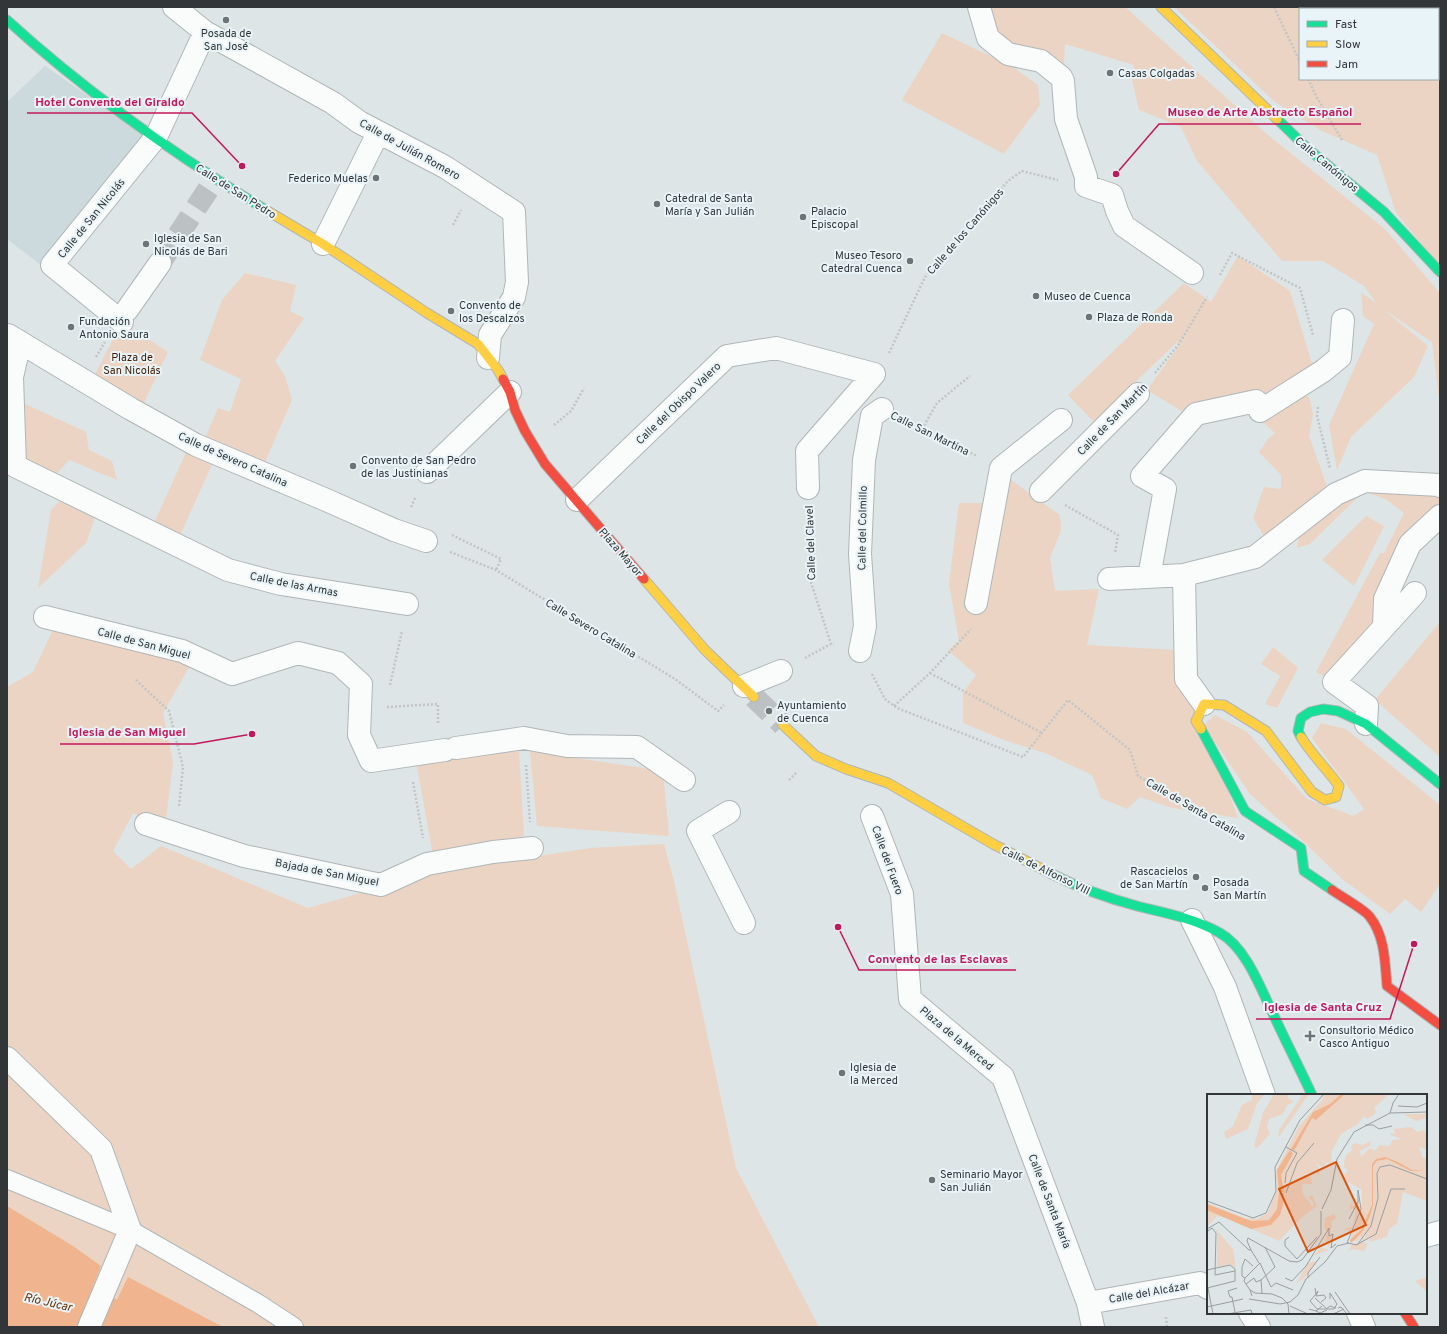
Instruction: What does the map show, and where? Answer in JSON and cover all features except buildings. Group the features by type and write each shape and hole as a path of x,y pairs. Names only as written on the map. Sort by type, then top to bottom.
{"street":[{"name":"Calle de Julián Romero","path":"174,7 205,32 333,103 359,122 378,133 445,167 514,212 517,282 514,297 490,335 483,351"},
{"path":"980,7 988,38 1008,54 1041,61 1061,77 1063,81 1066,119 1086,177 1086,186 1112,195 1124,226 1192,273"},
{"name":"Calle Canónigos","path":"1161,7 1307,148 1384,212 1440,272"},
{"name":"Calle de San Pedro","path":"7,20 39,49 99,97 215,179 323,244 483,351"},
{"path":"156,137 205,32"},
{"path":"323,244 378,133"},
{"name":"Calle de San Nicolás","path":"156,137 52,265 125,316 160,263"},
{"path":"1149,577 1165,489 1142,476 1196,414 1256,401 1260,411 1323,371 1340,357 1343,320"},
{"name":"Calle de Severo Catalina","path":"13,338 131,409 196,445 394,530 426,541"},
{"name":"Calle de las Armas","path":"13,338 12,377 15,466 228,570 281,584 407,604"},
{"name":"Calle del Obispo Valero","path":"577,500 727,356 776,348 874,374"},
{"name":"Plaza Mayor","path":"483,351 498,370 510,392 515,410 528,437 545,464 705,650 749,692"},
{"path":"808,488 807,451 874,374"},
{"path":"427,472 510,392"},
{"name":"Calle de San Martín","path":"1041,491 1138,394"},
{"name":"Calle del Colmillo","path":"860,651 865,626 860,554 864,460 872,416 882,409"},
{"path":"976,603 1001,468 1061,420"},
{"path":"1109,580 1184,575 1255,557 1336,494 1365,482 1440,486"},
{"path":"1384,626 1386,599 1410,544 1440,516"},
{"path":"1184,575 1186,679 1204,704"},
{"path":"1366,724 1367,706 1334,682 1415,593"},
{"name":"Calle de San Miguel","path":"45,617 182,651 232,674 298,653 338,663 360,684 360,735 371,761 408,755 446,743 524,738 567,746 637,747 684,780"},
{"path":"749,692 781,671"},
{"path":"1204,704 1224,705 1266,731 1312,792 1325,800 1336,797 1339,786 1331,774 1309,750 1298,731 1301,718 1310,712 1323,709 1338,711 1366,724 1440,784"},
{"path":"1204,704 1196,721 1245,811 1301,848 1304,871 1370,916 1381,938 1384,952 1387,986 1440,1025"},
{"name":"Calle de Alfonso VIII","path":"783,726 816,756 846,769 888,783 993,844 1073,885 1130,904 1192,920 1221,933 1232,942 1243,955 1312,1094"},
{"path":"729,812 698,831 744,923"},
{"name":"Calle del Fuero","path":"872,816 902,894 910,999"},
{"name":"Bajada de San Miguel","path":"146,824 244,856 381,885 428,864 493,852 532,848"},
{"path":"1192,920 1225,987 1264,1094"},
{"name":"Plaza de la Merced","path":"910,999 1003,1077"},
{"path":"7,1058 101,1149 130,1230 89,1327"},
{"name":"Calle de Santa María","path":"1003,1077 1088,1303 1093,1327"},
{"path":"1427,1236 1440,1232"},
{"name":"Calle del Alcázar","path":"1088,1303 1200,1283 1207,1287"},
{"path":"1251,1314 1259,1327"},
{"path":"1358,1314 1364,1327"},
{"path":"1406,1314 1414,1327"}],"lane":[{"path":"7,1179 130,1230 259,1304 294,1327"}],"path":[{"path":"1274,7 1299,60"},
{"name":"Calle de los Canónigos","path":"874,374 882,367 925,277 1008,182 1022,171 1086,186"},
{"path":"1218,280 1232,253 1300,288"},
{"name":"Calle de San Martín","path":"1138,394 1179,344 1206,298"},
{"path":"922,429 937,403 970,376"},
{"path":"571,411 584,388"},
{"name":"Calle San Martina","path":"882,409 1001,468"},
{"name":"Calle del Clavel","path":"808,488 810,579 831,644"},
{"path":"1041,491 1118,535 1109,580"},
{"path":"451,535 501,559 496,570"},
{"name":"Calle Severo Catalina","path":"426,541 496,570 675,679 718,711 749,692"},
{"path":"545,605 546,601"},
{"path":"389,687 407,604"},
{"path":"894,706 930,673 971,631"},
{"path":"781,671 831,644 860,651 884,699 894,706 1023,757 1042,733 930,673"},
{"path":"136,680 169,711 183,767 176,834"},
{"name":"Calle de Santa Catalina","path":"1042,733 1068,700 1130,750 1138,776 1221,824"},
{"path":"383,707 438,704 446,743"},
{"path":"524,738 532,848"},
{"path":"408,755 428,864"}],"shaded area":[{"path":"45,66 146,136 56,241 60,244 41,265 7,239 7,102"}],"green space":[{"path":"979,7 1125,7 1268,135 1385,229 1440,293 1440,407 1432,342 1383,309 1428,346 1414,377 1351,437 1337,470 1329,425 1374,324 1363,316 1361,292 1377,304 1364,286 1323,261 1282,261 1197,161 1181,127 1139,110 1132,80 1134,65 1065,44 1063,81 1008,54"},
{"path":"1174,7 1440,7 1440,266 1396,213 1377,155 1322,131 1275,102"},
{"path":"942,33 1013,67 1038,85 1040,105 1004,154 902,100"},
{"path":"1238,256 1290,291 1313,367 1260,401 1185,413 1147,390 1196,322 1179,344 1177,342 1094,422 1068,395 1184,283 1211,302"},
{"path":"245,273 296,285 290,311 304,318 275,361 285,376 292,400 265,462 206,436 218,408 230,412 241,379 200,360 222,300"},
{"name":"Plaza de San Nicolás","path":"122,322 168,352 142,407 93,378"},
{"path":"1298,395 1309,397 1313,414 1309,436 1327,486 1265,538 1253,518 1264,487 1281,489 1281,475 1259,452 1268,439 1275,433 1264,423"},
{"path":"21,402 86,432 89,450 112,461 117,480 69,460 54,477 30,464 19,445"},
{"path":"188,448 215,458 176,544 150,532"},
{"path":"1007,477 1060,515 1061,531 1050,558 1055,591 1099,589 1087,645 1177,650 1204,725 1215,715 1247,732 1307,799 1354,816 1364,809 1312,738 1321,723 1346,729 1440,805 1440,884 1421,912 1405,899 1390,914 1342,879 1303,841 1250,794 1206,729 1238,818 1172,808 1140,797 1127,809 1101,798 1092,775 1045,753 1004,740 963,723 963,693 976,675 948,650 959,641 949,584 959,503 1002,503"},
{"path":"1368,485 1440,487 1440,506 1381,624 1331,680 1316,672 1380,553 1384,553 1404,513 1387,500 1364,491 1310,544 1297,548 1300,530"},
{"path":"60,501 96,514 86,543 38,588 51,510"},
{"path":"1366,516 1384,526 1354,586 1322,560"},
{"path":"1440,622 1440,757 1375,700"},
{"path":"56,623 195,657 163,713 173,762 165,828 133,813 113,851 131,869 161,846 308,908 431,873 590,848 664,844 674,881 736,1168 819,1327 7,1327 7,687 33,672"},
{"path":"1273,647 1298,668 1277,708 1265,704 1280,676 1261,664"},
{"path":"519,751 524,836 433,856 416,760"},
{"path":"530,751 663,771 669,836 537,826"}],"water":[{"path":"1411,7 1440,7 1440,45 1439,8"},
{"path":"7,1206 73,1246 101,1266 77,1327 10,1327 7,1325"},
{"path":"128,1277 223,1327 104,1327"}],"waterway":[{"name":"Río Júcar","path":"7,1293 73,1306 109,1327"}],"tunnel":[{"path":"160,263 215,179"},
{"path":"754,697 783,725"}],"traffic: fast":[{"path":"7,20 37,47 132,121 198,167 266,210"},
{"path":"1277,119 1307,148 1384,212 1440,272"},
{"path":"1301,737 1298,731 1301,718 1310,712 1323,709 1338,711 1366,724 1440,784"},
{"path":"1201,729 1245,811 1301,848 1304,871 1332,890"},
{"path":"1052,874 1072,884 1104,896 1200,923 1230,940 1253,971 1312,1094"}],"traffic: slow":[{"path":"1161,7 1277,119"},
{"path":"266,210 323,244 427,313 478,344 503,379"},
{"path":"644,579 705,650 754,697"},
{"path":"1201,729 1196,721 1204,704 1224,705 1266,731 1312,792 1325,800 1336,797 1339,786 1301,737"},
{"path":"783,725 816,756 846,769 888,783 993,844 1052,874"}],"traffic: jam":[{"path":"503,379 510,392 515,410 525,431 545,464 644,579"},
{"path":"1332,890 1368,914 1375,924 1379,933 1385,959 1387,986 1440,1025"},
{"path":"1406,1314 1414,1327"}],"place":[{"name":"Posada de San José","path":"226,20"},
{"name":"Casas Colgadas","path":"1110,73"},
{"name":"Hotel Convento del Giraldo","path":"242,166"},
{"name":"Museo de Arte Abstracto Español","path":"1116,174"},
{"name":"Federico Muelas","path":"376,178"},
{"name":"Catedral de Santa María y San Julián","path":"657,204"},
{"name":"Palacio Episcopal","path":"803,217"},
{"name":"Iglesia de San Nicolás de Bari","path":"146,244"},
{"name":"Museo Tesoro Catedral Cuenca","path":"910,261"},
{"name":"Museo de Cuenca","path":"1036,296"},
{"name":"Convento de los Descalzos","path":"451,311"},
{"name":"Plaza de Ronda","path":"1089,317"},
{"name":"Fundación Antonio Saura","path":"71,327"},
{"name":"Convento de San Pedro de las Justinianas","path":"353,466"},
{"name":"Ayuntamiento de Cuenca","path":"769,711"},
{"name":"Iglesia de San Miguel","path":"252,734"},
{"name":"Rascacielos de San Martín","path":"1196,877"},
{"name":"Posada San Martín","path":"1205,888"},
{"name":"Convento de las Esclavas","path":"838,927"},
{"name":"Iglesia de Santa Cruz","path":"1414,944"},
{"name":"Consultorio Médico Casco Antiguo","path":"1310,1036"},
{"name":"Iglesia de la Merced","path":"842,1073"},
{"name":"Seminario Mayor San Julián","path":"932,1180"}]}
